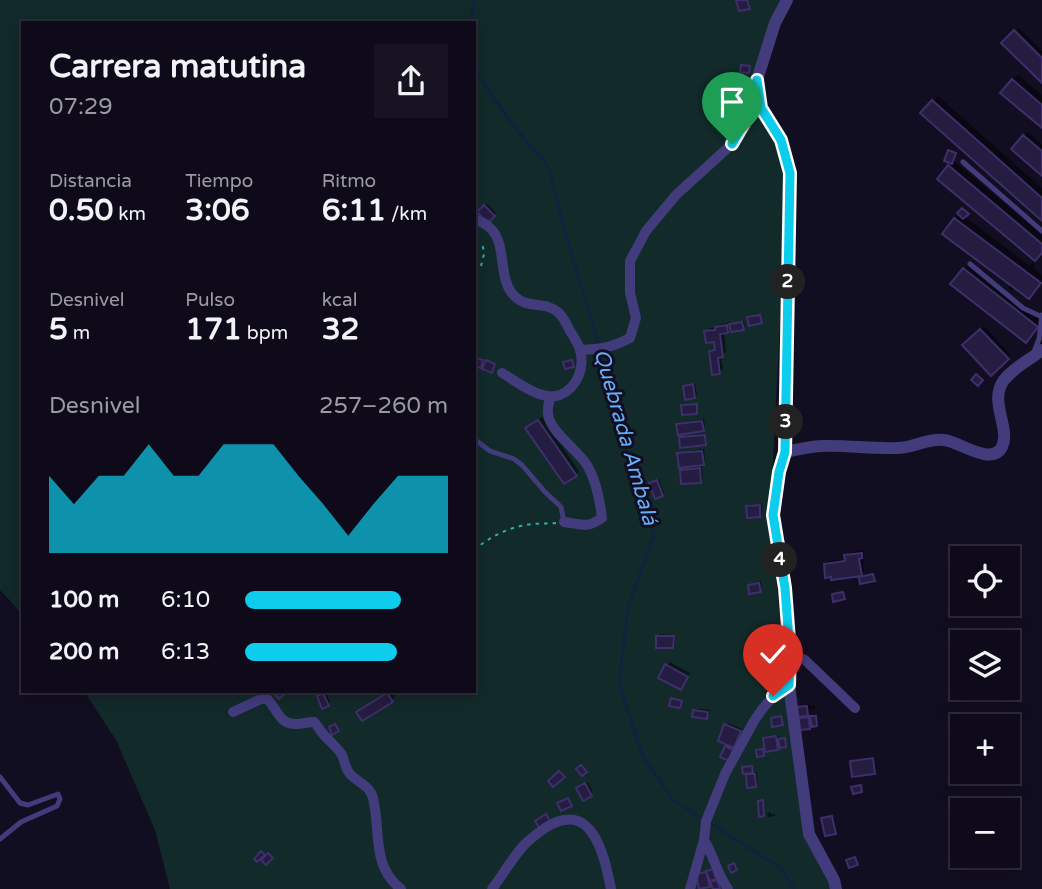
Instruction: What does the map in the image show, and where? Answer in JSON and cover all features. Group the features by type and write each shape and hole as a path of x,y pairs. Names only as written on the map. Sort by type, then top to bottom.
{"street":[{"path":"580,350 612,347 630,338 636,318 630,293 631,261 646,230 676,195 732,144 747,118 775,23 787,0"},
{"path":"757,80 761,108 781,140 790,173 785,452 779,472 773,515 785,588 790,653 789,685 809,834 834,880 836,889"},
{"path":"476,220 488,226 497,237 509,289 520,301 557,311 580,350 582,362 572,388 550,398 502,373"},
{"path":"785,452 818,446 896,448 945,440 981,455 994,454 1002,447 1004,435 998,398 1003,381 1037,354"},
{"path":"550,398 548,417 587,466 601,505 602,518 593,524 586,526 564,522"},
{"path":"790,653 804,660 855,708"},
{"path":"690,889 704,840 706,821 725,774 754,721 773,696 789,685"},
{"path":"233,712 261,699 267,699 284,722 313,722 337,747 348,772 368,787 373,797 379,851 389,878 401,889"},
{"path":"492,889 524,845 562,819 584,823 594,834 611,889"},
{"path":"704,840 721,880 728,889"}],"lane":[{"path":"963,162 1042,231"},
{"path":"970,264 1023,308 1042,316 1037,354"},
{"path":"476,440 490,451 514,459 522,465 561,507 564,522"},
{"path":"0,777 20,803 28,805 58,794 60,799 57,806 21,822 0,839"}],"path":[{"path":"476,245 483,247 481,266"},
{"path":"476,548 491,537 511,529 528,524 564,522"}],"green space":[{"path":"0,0 787,0 757,80 761,108 788,173 770,515 783,651 806,836 833,889 170,889 155,830 116,740 85,693 476,693 476,21 21,21 21,613 0,590"}],"building":[{"path":"736,0 747,0 750,9 739,11"},
{"path":"1014,30 1042,58 1042,83 1001,43"},
{"path":"741,65 750,66 749,73 740,72"},
{"path":"739,75 749,78 748,84 738,81"},
{"path":"1012,79 1042,105 1042,128 1000,93"},
{"path":"733,96 742,100 740,105 731,100"},
{"path":"932,100 1042,198 1042,221 920,113"},
{"path":"725,111 736,116 734,120 723,115"},
{"path":"1023,135 1042,151 1042,176 1011,149"},
{"path":"948,150 956,153 952,164 944,161"},
{"path":"948,165 1042,244 1042,253 1035,261 937,179"},
{"path":"484,205 495,216 488,223 477,212"},
{"path":"962,208 969,214 963,219 957,213"},
{"path":"954,218 1041,283 1029,299 942,234"},
{"path":"963,268 1038,327 1026,343 950,284"},
{"path":"760,315 762,323 749,326 747,317"},
{"path":"742,322 744,330 731,332 729,324"},
{"path":"727,325 728,333 720,334 723,357 718,358 720,374 712,375 709,351 715,350 714,342 706,343 704,331"},
{"path":"980,329 1009,359 991,376 962,345"},
{"path":"476,358 483,360 481,368 476,367"},
{"path":"486,360 495,364 492,373 482,369"},
{"path":"572,360 574,367 565,369 563,362"},
{"path":"976,374 983,380 978,386 971,380"},
{"path":"693,384 695,398 685,400 683,386"},
{"path":"697,404 697,414 682,415 681,405"},
{"path":"538,420 577,476 564,484 525,428"},
{"path":"702,421 704,431 678,435 676,424"},
{"path":"705,435 706,445 680,448 679,437"},
{"path":"702,451 704,465 679,468 677,453"},
{"path":"700,468 701,483 681,484 680,470"},
{"path":"657,480 663,496 655,499 649,483"},
{"path":"760,505 760,517 747,518 746,506"},
{"path":"862,553 862,558 859,559 862,576 831,580 831,577 825,578 824,564 845,561 844,555"},
{"path":"873,574 875,581 860,584 859,577"},
{"path":"759,583 761,592 749,594 748,585"},
{"path":"843,592 845,599 833,602 832,594"},
{"path":"656,636 674,636 673,648 656,648"},
{"path":"665,664 688,677 681,690 658,678"},
{"path":"274,693 286,693 279,699"},
{"path":"323,693 329,706 322,709 317,696"},
{"path":"387,693 393,702 362,721 356,712"},
{"path":"671,698 682,701 680,708 669,706"},
{"path":"807,706 808,716 797,717 796,707"},
{"path":"693,710 708,712 707,719 692,717"},
{"path":"781,716 783,725 772,727 771,718"},
{"path":"810,716 816,716 817,726 812,727"},
{"path":"809,717 810,729 799,730 798,718"},
{"path":"335,724 339,731 332,735 329,727"},
{"path":"724,724 741,731 734,748 718,741"},
{"path":"776,736 778,750 765,752 763,738"},
{"path":"785,738 786,747 780,748 778,739"},
{"path":"725,746 733,750 729,761 720,757"},
{"path":"763,749 764,756 757,757 756,750"},
{"path":"873,758 875,774 852,777 850,761"},
{"path":"581,765 587,772 582,776 576,769"},
{"path":"752,766 753,773 743,774 742,767"},
{"path":"559,771 565,777 553,787 548,781"},
{"path":"746,774 755,774 756,787 747,788"},
{"path":"585,783 592,796 583,801 576,788"},
{"path":"861,785 862,792 853,794 851,787"},
{"path":"568,798 572,806 561,811 557,803"},
{"path":"763,800 764,816 759,817 758,801"},
{"path":"546,814 551,823 540,829 535,821"},
{"path":"832,816 836,834 825,836 821,818"},
{"path":"261,851 265,855 257,862 254,859"},
{"path":"268,853 273,858 266,865 261,860"},
{"path":"855,857 858,865 849,868 846,860"},
{"path":"734,863 737,870 731,873 728,866"},
{"path":"713,869 716,879 710,881 706,871"},
{"path":"706,872 710,887 699,889 696,874"},
{"path":"717,880 720,889 713,889 710,882"}],"waterway":[{"name":"Quebrada Ambalá","path":"470,21 475,0"},
{"name":"Quebrada Ambalá","path":"476,72 513,125 549,168 562,222 599,345"},
{"name":"Quebrada Ambalá","path":"601,351 619,422 654,534 628,607 619,684 643,757 674,801 704,820"},
{"name":"Quebrada Ambalá","path":"710,823 782,869 794,889"}],"route":[{"path":"732,144 747,118 757,80 761,108 781,140 790,173 785,452 779,472 773,515 785,588 790,653 789,685 773,696"}]}
